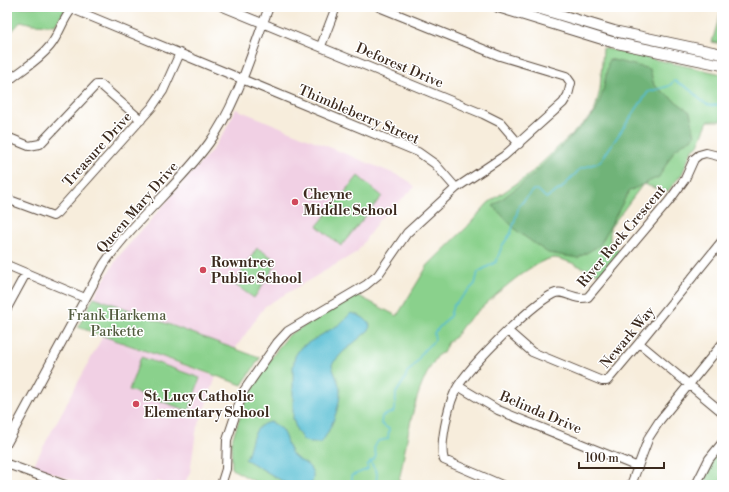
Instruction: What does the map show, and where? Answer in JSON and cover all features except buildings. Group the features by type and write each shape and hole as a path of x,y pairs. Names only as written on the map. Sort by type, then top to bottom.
{"main road":[{"path":"498,7 612,42 722,65"},
{"path":"534,7 614,31 717,53"}],"street":[{"name":"Deforest Drive","path":"223,7 321,46 483,114 501,123 519,144"},
{"name":"Queen Mary Drive","path":"7,443 85,298 114,250 210,142 226,115 269,7"},
{"path":"321,46 336,7"},
{"path":"221,485 226,469 227,440 243,392 277,343 288,330 366,285 378,275 407,233 456,188 504,156 519,144 563,103 568,95 571,82 569,78 500,56 379,7"},
{"name":"Thimbleberry Street","path":"7,82 29,67 42,55 52,44 64,19 71,10 75,10 418,152 435,164 456,188"},
{"name":"Treasure Drive","path":"7,199 53,216 142,120 163,91 180,54"},
{"path":"7,137 29,146 40,144 96,85 102,85 142,120"},
{"name":"River Rock Crescent","path":"502,485 444,460 441,452 448,416 454,394 458,386 469,372 524,315 553,294 562,293 579,299 588,297 669,201 685,179 694,159 699,155 706,153 722,157"},
{"name":"Newark Way","path":"508,331 532,352 602,381 610,379 722,241"},
{"path":"7,265 85,298"},
{"path":"7,308 26,273"},
{"path":"639,343 722,412"},
{"path":"631,485 649,437 660,420 722,344"},
{"name":"Belinda Drive","path":"458,386 498,410 638,467"},
{"path":"696,485 708,459 722,443"},
{"path":"7,464 65,485"}],"shaded area":[{"path":"236,109 402,177 415,187 379,220 357,252 265,306 235,349 94,297 118,257 212,150 225,131"},
{"name":"St. Lucy Catholic Elementary School","path":"103,336 216,377 196,432 190,472 184,485 169,485 157,481 155,485 86,485 33,466"}],"green space":[{"path":"7,7 67,7 55,25 32,24 21,21 7,37"},
{"path":"722,7 722,44 712,42"},
{"path":"603,48 722,74 722,121 708,121 698,145 692,150 682,174 667,192 643,184 610,228 610,243 620,251 601,275 559,259 555,258 545,260 521,274 508,284 466,322 456,336 448,342 443,353 439,354 430,368 417,399 408,431 399,481 410,485 261,485 232,469 231,443 248,394 278,348 290,334 357,295 397,316 428,265 467,227 488,203 529,175 594,113 600,90"},
{"path":"609,59 650,69 654,85 690,112 695,136 675,149 659,177 629,191 600,245 578,258 548,253 518,232 493,206 533,175 596,112 603,91"},
{"path":"358,176 382,196 341,246 317,226"},
{"path":"257,248 278,261 254,298 234,284"},
{"name":"Frank Harkema Parkette","path":"94,297 260,358 242,385 78,327"},
{"path":"141,357 200,378 189,411 129,390"},
{"path":"722,448 722,485 702,485 711,461"}],"water":[{"path":"351,313 366,320 370,325 369,330 343,352 332,364 340,388 337,411 328,432 321,443 311,443 303,440 297,431 293,419 293,367 295,356 301,347 340,324"},
{"path":"271,422 281,429 293,455 310,468 313,474 312,483 308,485 289,485 245,459 257,430 265,423"}],"waterway":[{"path":"352,485 353,483 351,476 368,469 367,465 374,459 376,455 374,448 378,441 388,439 389,429 381,424 382,416 395,410 396,393 405,379 407,372 435,340 434,333 450,316 453,306 475,284 478,272 496,262 502,246 511,233 519,206 533,190 538,190 546,198 562,188 580,169 600,162 648,92 669,86 674,81 691,90 706,104 716,105 722,103"},
{"path":"370,461 377,473 376,485"}],"place":[{"name":"Cheyne Middle School","path":"295,202"},
{"name":"Rowntree Public School","path":"203,270"},
{"name":"St. Lucy Catholic Elementary School","path":"136,404"}]}
